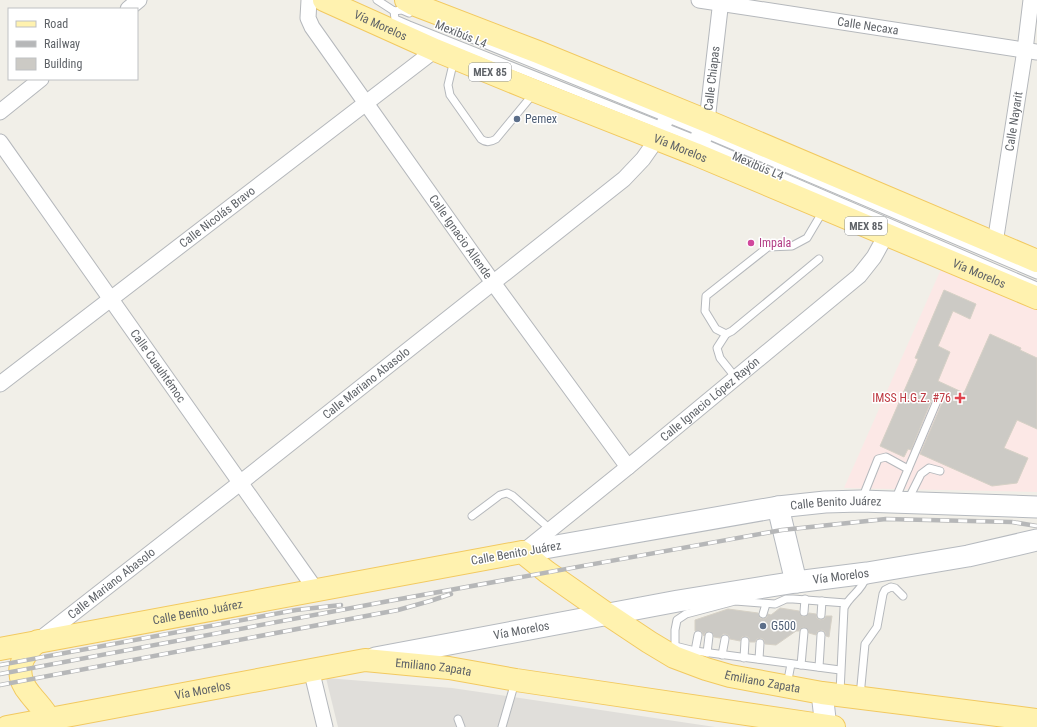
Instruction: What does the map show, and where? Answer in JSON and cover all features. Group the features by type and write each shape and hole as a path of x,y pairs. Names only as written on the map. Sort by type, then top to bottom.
{"main road":[{"name":"Vía Morelos","path":"324,0 435,50 535,91 664,123 995,243 1037,261"},
{"name":"Vía Morelos","path":"405,9 412,4 538,52 664,123 701,137 824,209 1037,298"},
{"name":"Calle Benito Juárez","path":"0,648 522,552 778,507 824,502 861,501 1037,508"},
{"path":"778,507 800,592"},
{"name":"Vía Morelos","path":"7,727 50,723 311,669 607,614 703,609 800,592 867,573 968,556 1037,540"},
{"name":"Emiliano Zapata","path":"522,552 607,614 649,642 675,651 706,669 730,676 787,688 1037,720"},
{"path":"38,641 28,651 21,663 20,675 26,690 43,708 50,723"},
{"name":"Emiliano Zapata","path":"364,660 449,668 516,680 829,727"},
{"path":"829,727 841,696"}],"street":[{"path":"129,8 139,0"},
{"name":"Calle Ignacio Allende","path":"309,0 308,18 312,27 494,284 628,467"},
{"name":"Calle Necaxa","path":"698,0 721,2 1031,51"},
{"name":"Calle Nayarit","path":"995,243 1031,51 1031,0"},
{"name":"Calle Chiapas","path":"701,137 721,2"},
{"name":"Calle Nicolás Bravo","path":"0,384 435,50"},
{"path":"0,112 40,80"},
{"name":"Calle Mariano Abasolo","path":"38,641 494,284 624,179 643,160 664,123"},
{"name":"Calle Cuauhtémoc","path":"0,142 316,590"},
{"name":"Calle Ignacio López Rayón","path":"522,552 628,467 859,276 874,257 886,235"},
{"path":"311,669 325,727"}],"lane":[{"path":"377,0 405,9"},
{"name":"Mexibús L4","path":"446,28 664,123"},
{"path":"455,58 448,85 450,94 481,139 484,141 492,141 500,135 535,91"},
{"name":"Mexibús L4","path":"701,137 1037,275"},
{"name":"Mexibús L4","path":"701,137 1037,286"},
{"path":"726,334 716,329 705,311 706,296 768,247 792,246 807,238 824,209"},
{"path":"736,378 720,358 718,348 726,334 732,332 819,259"},
{"path":"901,502 908,469 937,402"},
{"path":"861,501 878,459 886,457 908,469"},
{"path":"901,502 921,474 929,468 940,471"},
{"path":"472,516 500,495 507,493 513,496 550,529"},
{"path":"841,696 840,670 844,608 846,603 861,588 867,573"},
{"path":"841,696 865,644 877,627 885,590 892,587 903,596"},
{"path":"800,592 804,612"},
{"path":"840,670 696,651 675,651 675,630 678,620 686,614 735,602 751,606 775,604 800,592 822,601 846,603"},
{"path":"821,615 822,601"},
{"path":"733,610 735,602"},
{"path":"763,614 766,604"},
{"path":"700,619 703,609"},
{"path":"801,665 804,632"},
{"path":"696,651 698,635"},
{"path":"819,667 821,635"},
{"path":"707,653 709,636"},
{"path":"722,655 725,639"},
{"path":"744,658 745,641"},
{"path":"759,660 760,643"},
{"path":"787,688 792,664"},
{"path":"502,727 516,680"},
{"path":"458,719 460,727"}],"shaded area":[{"name":"IMSS H.G.Z. #76","path":"942,267 1037,307 1037,492 844,488"},
{"path":"326,678 452,688 715,727 338,727"}],"building":[{"path":"944,290 976,304 970,319 953,311 938,346 950,352 938,381 964,393 990,334 1021,348 1020,350 1037,358 1037,429 1017,420 1004,448 1028,458 1017,483 992,486 920,454 942,403 939,396 932,399 911,450 908,449 904,457 880,446 918,359 915,358"},
{"name":"G500","path":"780,608 799,611 803,617 809,613 816,614 817,618 820,620 824,619 826,616 832,616 829,637 826,636 825,632 822,630 818,631 816,635 809,633 804,627 776,645 765,644 764,640 761,638 757,639 755,642 750,642 749,638 746,636 742,637 740,641 730,639 726,634 723,634 720,638 714,637 710,631 705,633 704,636 701,631 695,631 695,620 728,609 758,613 760,618 764,619 768,614 771,615"}],"railway":[{"path":"0,674 389,601 782,530 886,519 1012,522 1037,526"},
{"path":"0,685 398,610 451,594"},
{"path":"0,665 296,610 341,605"}],"place":[{"name":"Pemex","path":"517,119"},
{"name":"Impala","path":"751,243"},
{"name":"IMSS H.G.Z. #76","path":"960,398"},
{"name":"G500","path":"763,626"}]}
